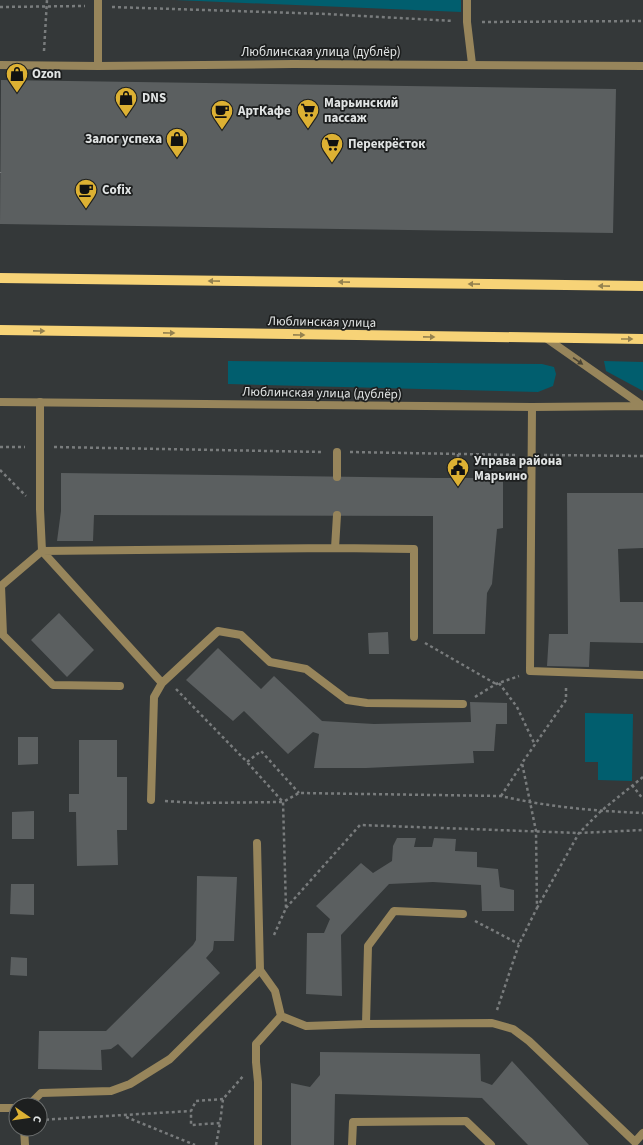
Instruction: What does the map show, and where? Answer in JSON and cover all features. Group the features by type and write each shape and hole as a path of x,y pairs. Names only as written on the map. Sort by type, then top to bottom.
{"main road":[{"path":"0,278 643,286"},
{"name":"Люблинская улица","path":"0,330 643,339"}],"street":[{"path":"467,0 467,22 472,64"},
{"path":"98,3 98,66"},
{"name":"Люблинская улица (дублёр)","path":"0,65 98,66 472,64 643,66"},
{"path":"546,338 643,406"},
{"name":"Люблинская улица (дублёр)","path":"0,402 532,407 643,406"},
{"path":"40,402 40,508 42,551 162,683"},
{"path":"532,407 530,672 643,675"},
{"path":"337,452 337,477"},
{"path":"335,548 337,515"},
{"path":"120,686 53,686 2,635 1,586 42,551 335,548 414,550 414,637"},
{"path":"152,800 154,697 162,683 218,631 242,635 270,662 306,670 347,700 367,703 462,704"},
{"path":"257,843 260,970 275,990 281,1016"},
{"path":"366,1024 368,946 394,910 463,914"},
{"path":"37,1097 41,1093 111,1091 130,1084 170,1059 260,970"},
{"path":"281,1016 306,1026 492,1023 513,1029 529,1041 635,1143 643,1133"},
{"path":"258,1145 258,1082 256,1044 281,1016"},
{"path":"352,1145 353,1122 466,1121 491,1145"}],"path":[{"path":"43,66 47,0"},
{"path":"0,7 98,3 467,22 643,21"},
{"path":"458,454 458,478"},
{"path":"0,470 40,508"},
{"path":"414,637 497,683 517,707 535,746"},
{"path":"462,704 497,683 530,672"},
{"path":"501,796 566,700 567,672"},
{"path":"162,683 174,687 283,802 286,908"},
{"path":"246,762 261,751 299,793"},
{"path":"522,763 536,831 537,908"},
{"path":"492,1023 519,944 537,908 579,833 601,811 643,777"},
{"path":"632,785 643,800"},
{"path":"152,800 196,803 283,802 299,793 501,796 531,803 601,811 643,813"},
{"path":"274,936 286,908 360,824 579,833 643,830"},
{"path":"463,914 519,944"},
{"path":"216,1145 223,1099 256,1062"},
{"path":"220,1123 191,1125 191,1112 196,1101 223,1099"},
{"path":"48,1120 191,1112"},
{"path":"124,1116 195,1145"}],"shaded area":[{"path":"175,0 461,0 461,12"},
{"path":"228,361 542,364 554,367 556,374 553,386 538,392 228,384"},
{"path":"604,361 643,362 643,391 606,371"},
{"path":"585,713 633,714 632,781 598,780 598,762 585,762"}],"building":[{"name":"Марьинский пассаж","path":"1,80 616,89 613,233 0,224"},
{"path":"61,473 503,478 503,528 497,529 492,584 487,593 485,634 433,634 433,516 94,515 93,541 57,541 61,511"},
{"path":"567,493 643,493 643,548 618,549 620,602 643,602 643,643 590,642 589,667 547,666 549,634 568,634"},
{"path":"59,613 94,650 67,677 31,640"},
{"path":"388,632 389,654 369,654 368,633"},
{"path":"218,648 261,689 274,676 322,721 374,724 471,722 470,702 507,703 507,724 496,724 494,751 473,751 474,763 366,768 314,768 319,734 313,732 288,754 244,711 233,721 186,680"},
{"path":"18,737 38,737 38,764 18,765"},
{"path":"79,740 117,740 117,777 127,777 127,830 117,830 118,865 77,866 76,812 69,812 69,794 79,794"},
{"path":"34,811 34,839 12,839 12,812"},
{"path":"397,838 416,838 414,847 432,847 434,838 456,839 455,851 477,852 477,867 498,869 500,887 514,890 514,911 482,911 481,885 433,882 389,884 341,935 342,996 306,994 307,933 324,933 330,919 316,906 361,863 373,873 392,861 393,846"},
{"path":"197,876 237,877 234,941 214,941 213,950 206,958 220,973 132,1058 118,1044 111,1049 101,1050 102,1070 38,1069 39,1031 106,1031 193,945 196,940"},
{"path":"11,884 34,884 34,915 10,914"},
{"path":"11,957 27,958 27,976 10,975"},
{"path":"320,1052 480,1054 481,1081 492,1085 512,1061 589,1145 528,1145 482,1098 335,1094 334,1145 291,1145 291,1083 310,1087 320,1075"}],"place":[{"name":"Ozon","path":"17,94"},
{"name":"DNS","path":"126,118"},
{"name":"АртКафе","path":"222,130"},
{"name":"Марьинский пассаж","path":"308,130"},
{"name":"Залог успеха","path":"177,158"},
{"name":"Перекрёсток","path":"332,164"},
{"name":"Cofix","path":"86,210"},
{"name":"Управа района Марьино","path":"458,488"}]}
